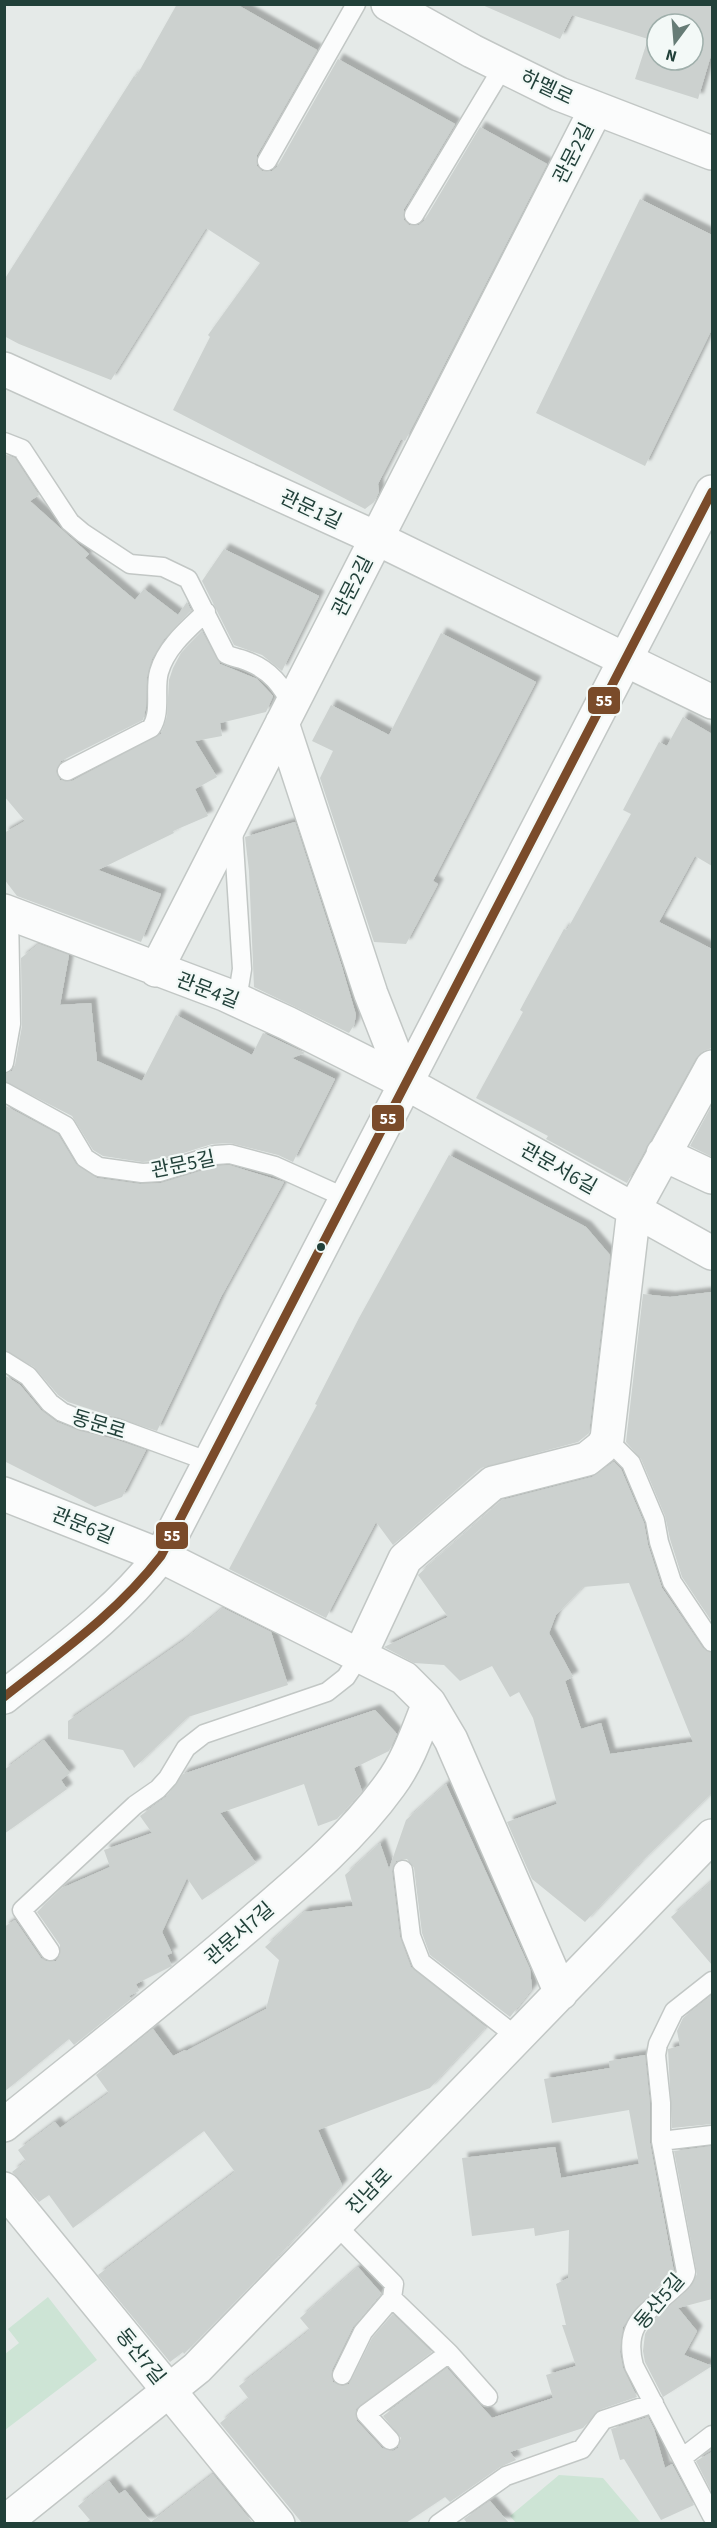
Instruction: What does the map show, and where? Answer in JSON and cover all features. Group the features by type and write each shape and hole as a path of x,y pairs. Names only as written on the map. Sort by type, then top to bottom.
{"street":[{"name":"하멜로","path":"388,4 503,67 559,94 706,154"},
{"name":"관문2길","path":"156,970 596,109"},
{"name":"관문1길","path":"4,369 376,538 626,658 712,702"},
{"path":"4,1697 106,1616 138,1586 161,1556 712,492"},
{"path":"287,714 371,994 406,1083"},
{"name":"관문4길","path":"7,912 237,1000 406,1083"},
{"path":"360,1655 405,1559 457,1513 494,1483 587,1459 602,1447 607,1438 634,1209 712,1067"},
{"name":"관문서6길","path":"406,1083 712,1253"},
{"path":"663,1154 712,1177"},
{"name":"관문6길","path":"4,1494 161,1556"},
{"path":"161,1556 404,1678 429,1703 451,1740 561,1993"},
{"name":"관문서7길","path":"4,2125 222,1949 300,1881 370,1810 391,1784 411,1746 429,1703"},
{"name":"진남로","path":"4,2523 170,2392 225,2340 712,1836"},
{"name":"동산7길","path":"4,2189 278,2523"}],"lane":[{"path":"267,161 356,4"},
{"path":"414,215 503,67"},
{"path":"4,442 22,449 75,526 117,558 130,564 163,567 188,579 226,654 252,663 270,673 282,687 287,714"},
{"path":"67,771 151,728 156,718 159,673 163,663 178,639 206,612"},
{"path":"233,821 242,969 237,1000"},
{"path":"4,1063 11,1024 7,912"},
{"name":"관문5길","path":"4,1092 66,1126 85,1158 99,1167 142,1173 160,1172 214,1155 230,1154 275,1166 346,1198"},
{"name":"동문로","path":"4,1361 28,1376 50,1403 62,1412 84,1421 117,1428 210,1462"},
{"path":"607,1438 631,1463 655,1520 658,1542 672,1582 712,1642"},
{"path":"50,1951 22,1910 135,1805 158,1789 194,1740 204,1734 327,1692 346,1677 360,1655"},
{"path":"403,1870 411,1936 421,1962 517,2037"},
{"name":"동산5길","path":"711,2511 634,2366 630,2344 631,2336 644,2315 681,2281 686,2272 661,2141 661,2103 656,2055 658,2044 674,2011 712,1981"},
{"path":"661,2141 712,2135"},
{"path":"336,2225 394,2284 392,2298 363,2332 342,2375"},
{"path":"392,2298 449,2353 489,2397"},
{"path":"390,2440 366,2414 449,2353"},
{"path":"438,2523 506,2476 582,2449 603,2420 654,2403"},
{"path":"682,2458 712,2435"}],"green space":[{"path":"48,2297 97,2360 5,2430 5,2354 19,2343 8,2329"},
{"path":"559,2475 603,2478 641,2523 516,2523 510,2516"}],"building":[{"path":"177,4 236,4 317,50 257,155 257,166 262,171 272,171 277,167 338,59 455,124 404,209 404,220 409,225 419,225 424,221 480,127 547,164 405,441 401,439 378,484 379,492 374,502 365,509 173,410 210,337 208,335 260,263 206,228 111,380 4,336 4,280 134,76 136,77"},
{"path":"480,4 712,4 712,52 698,99 635,79 645,48 645,72 705,72 705,12 645,12 645,38 572,15 560,39"},
{"path":"640,199 712,235 712,329 645,466 536,413"},
{"path":"4,454 15,458 39,495 30,501 89,554 85,558 135,600 144,589 178,615 187,602 191,610 164,639 152,659 147,677 143,720 61,761 56,771 60,780 72,781 161,734 167,716 169,680 173,668 181,653 202,631 220,664 257,679 273,696 266,712 220,723 222,736 195,741 217,777 195,789 208,816 173,831 174,833 98,870 161,894 141,942 17,896 4,879 4,833 25,821 4,796"},
{"path":"224,549 319,596 282,671 262,655 234,645 202,581"},
{"path":"441,633 536,682 433,881 438,884 406,944 374,942 320,778 333,751 312,741 331,705 389,735"},
{"path":"683,717 712,734 712,866 695,856 659,922 712,949 712,1048 703,1051 696,1058 627,1183 546,1139 548,1136 476,1098 523,1012 520,1010 564,929 567,930 631,814 623,810 659,742 667,746"},
{"path":"295,822 356,1015 349,1033 254,987 249,871 245,837"},
{"path":"39,944 69,955 60,1005 91,1003 97,1061 142,1081 176,1015 252,1055 263,1033 305,1053 292,1058 335,1079 293,1162 278,1155 230,1143 212,1144 158,1161 142,1162 103,1156 93,1150 72,1116 4,1081 4,1074 12,1071 15,1065 22,1026 21,958"},
{"path":"4,1105 58,1134 76,1164 97,1178 140,1184 161,1183 217,1166 229,1165 284,1182 221,1297 157,1431 68,1402 58,1395 34,1367 4,1350"},
{"path":"712,1105 712,1157 690,1146"},
{"path":"449,1155 586,1227 610,1255 589,1433 578,1442 481,1468 393,1545 376,1522 326,1618 229,1569 317,1405 315,1404 359,1318"},
{"path":"712,1292 712,1622 682,1577 665,1516 641,1459 626,1442 643,1294 670,1297"},
{"path":"4,1375 20,1385 41,1410 57,1422 146,1450 122,1497 95,1507 4,1461"},
{"path":"614,1462 621,1469 644,1523 648,1545 662,1588 703,1648 712,1653 712,1793 639,1864 585,1922 532,1879 507,1822 557,1804 533,1718 519,1692 510,1697 492,1666 460,1681 444,1665 414,1663 384,1647 448,1617 418,1575 502,1500 592,1477","holes":["629,1583 693,1742 610,1754 601,1723 581,1729 565,1681 573,1677 549,1633 556,1615 583,1587"]},
{"path":"223,1608 271,1632 288,1685 188,1717 134,1768 123,1750 68,1739 68,1721 183,1641"},
{"path":"375,1710 397,1734 389,1751 354,1768 362,1791 337,1819 318,1826 304,1784 220,1813 256,1863 202,1900 187,1878 162,1932 172,1953 167,1955 172,1966 136,1984 139,1991 129,1996 131,1999 74,2045 69,2039 4,2092 4,1927 15,1920 41,1958 46,1961 56,1961 60,1955 60,1945 37,1912 62,1888 110,1867 104,1850 152,1833 140,1816 166,1797 183,1774"},
{"path":"44,1740 70,1773 61,1780 67,1789 4,1834 4,1770"},
{"path":"446,1784 530,1969 532,1989 510,2017 430,1955 422,1933 414,1868 407,1859 396,1861 392,1871 400,1937 411,1967 486,2027 430,2088 318,2130 342,2185 262,2274 184,2354 183,2352 170,2362 98,2275 235,2172 204,2131 73,2228 49,2195 39,2202 12,2172 26,2161 18,2150 55,2122 60,2128 109,2093 96,2075 153,2029 173,2056 266,2009 279,1960 265,1947 304,1912 353,1906 345,1875 380,1843 389,1869 406,1820"},
{"path":"712,1881 712,1965 671,1917"},
{"path":"712,1995 712,2124 672,2128 668,2049 680,2046 677,2031 683,2018"},
{"path":"645,2055 650,2104 650,2143 674,2272 637,2307 623,2327 620,2352 623,2368 637,2397 599,2410 583,2428 510,2452 516,2460 500,2467 450,2502 445,2497 406,2523 302,2523 220,2423 249,2399 239,2386 310,2330 300,2318 358,2267 381,2293 353,2327 332,2370 333,2382 342,2386 349,2384 372,2338 393,2314 432,2352 356,2409 357,2421 382,2448 393,2451 398,2448 401,2438 383,2416 447,2368 492,2418 553,2398 546,2375 576,2366 562,2325 566,2325 556,2284 568,2278 569,2230 535,2236 534,2228 472,2236 462,2158 555,2147 561,2178 639,2164 629,2110 552,2123 544,2079 610,2068 609,2061"},
{"path":"712,2146 712,2299 678,2308 697,2331 684,2355 712,2366 663,2397 645,2362 643,2351 645,2334 653,2321 689,2289 697,2274 674,2151"},
{"path":"648,2417 654,2429 665,2468 672,2464 694,2505 661,2520 624,2459 620,2460 611,2429"},
{"path":"712,2452 712,2493 696,2461"},
{"path":"213,2474 253,2523 85,2523 90,2520 78,2506 109,2481 119,2494 125,2490 151,2522"},
{"path":"490,2501 509,2523 467,2523 464,2519"}],"transit line":[{"name":"55","path":"4,1697 107,1614 144,1577 161,1556 712,492"}]}
